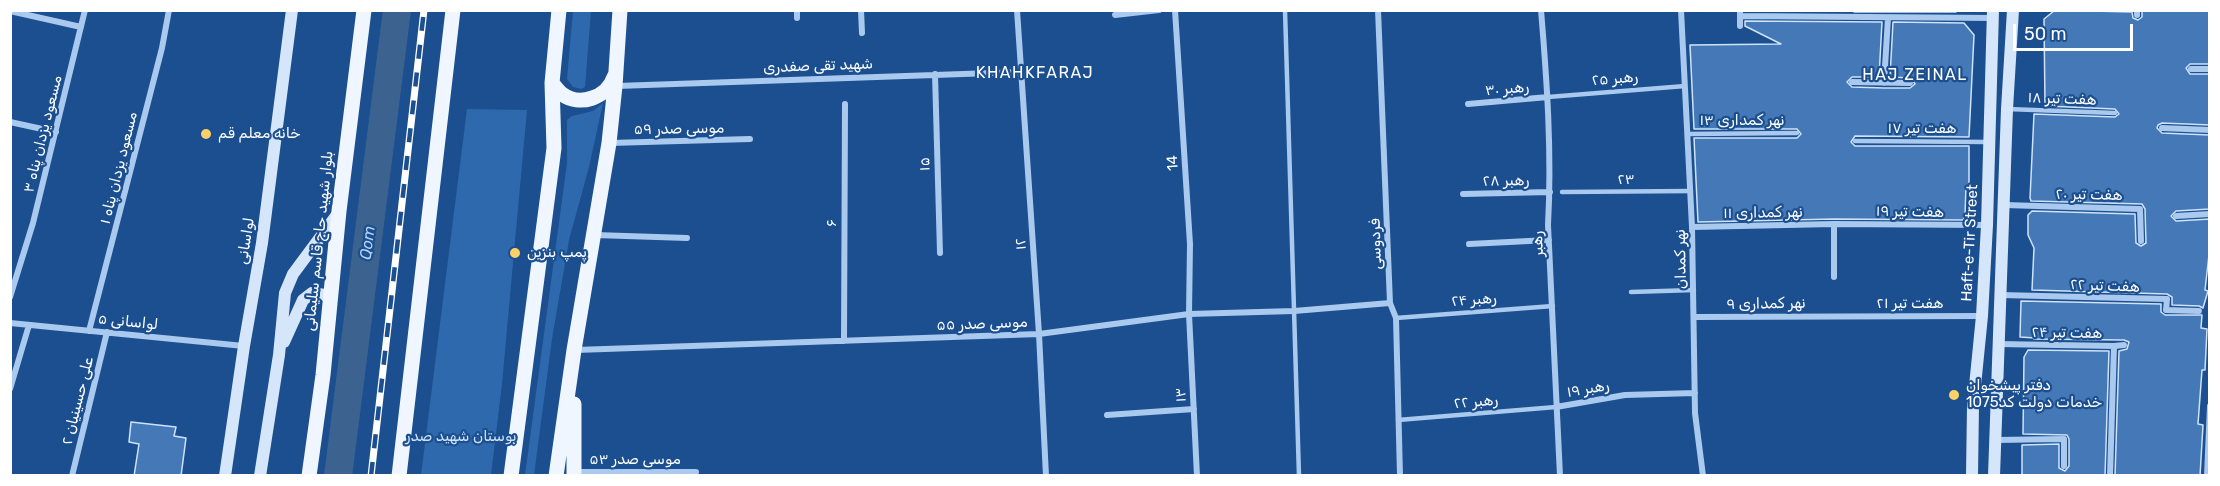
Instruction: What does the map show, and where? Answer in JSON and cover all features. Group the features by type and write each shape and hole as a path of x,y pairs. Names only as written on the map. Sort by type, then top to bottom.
{"main road":[{"name":"لواسانی","path":"225,476 262,243 292,10"},
{"name":"بلوار شهید حاج قاسم سلیمانی","path":"309,476 323,375 339,211 364,10"},
{"path":"399,476 453,10"},
{"path":"511,476 554,148 552,83 559,10"},
{"path":"556,476 574,350 609,143 620,10"},
{"path":"1994,476 2007,109 2013,10"},
{"name":"Haft-e-Tir Street","path":"1972,476 1973,406 1982,316 1987,225 1993,14"},
{"path":"552,83 562,94 575,100 590,99 603,93 612,82 616,67"},
{"path":"260,476 279,355 285,293 293,274 339,211"},
{"path":"279,355 303,300 312,293 331,296"},
{"path":"574,350 574,473"}],"street":[{"name":"۳ مسعود یزدان پناه","path":"10,297 33,224 85,10"},
{"name":"۱ مسعود یزدان پناه","path":"89,331 162,48 169,10"},
{"path":"797,10 797,18"},
{"path":"861,10 862,33"},
{"name":"۱۲","path":"1017,10 1039,334 1046,476"},
{"path":"1115,15 1159,10"},
{"name":"14","path":"1175,10 1190,244 1190,314"},
{"name":"فردوسی","path":"1378,10 1390,303 1396,318 1400,476"},
{"name":"رهبر","path":"1541,10 1548,97 1549,240 1560,476"},
{"name":"نهر کمدان","path":"1681,10 1692,226 1695,413 1704,476"},
{"path":"10,11 81,27"},
{"path":"1740,26 1740,13 1847,14 1888,18 1920,14 1993,14"},
{"path":"1884,83 1888,18"},
{"path":"2191,69 2210,69"},
{"name":"شهید تقی صفدری","path":"615,86 1021,72"},
{"name":"۱۵","path":"934,74 940,252"},
{"path":"1852,82 1910,83"},
{"name":"رهبر ۳۰","path":"1468,104 1548,97"},
{"name":"۶","path":"844,341 845,104"},
{"path":"10,122 56,132"},
{"path":"2162,128 2210,130"},
{"name":"موسی صدر ۵۹","path":"609,143 750,139"},
{"name":"رهبر ۲۸","path":"1463,194 1550,192"},
{"name":"هفت تیر ۲۰","path":"2004,205 2140,209 2141,241"},
{"path":"2176,216 2210,214"},
{"path":"1834,224 1834,277"},
{"name":"هفت تیر ۱۹","path":"1834,224 1987,225"},
{"name":"نهر کمداری ۱۱","path":"1692,226 1834,224"},
{"path":"594,234 687,238"},
{"path":"1469,243 1549,240"},
{"name":"هفت تیر ۲۲","path":"2000,295 2167,299 2166,310 2199,311"},
{"name":"موسی صدر ۵۵","path":"574,350 1039,334 1190,314 1294,311 1390,303"},
{"name":"۱۳","path":"1190,314 1197,476"},
{"name":"هفت تیر ۲۱","path":"1837,316 1982,316"},
{"name":"نهر کمداری ۹","path":"1694,317 1837,316"},
{"name":"لواسانی ۵","path":"10,323 244,346"},
{"path":"10,389 29,325"},
{"name":"۲ علی حسینیان","path":"72,476 107,332"},
{"name":"هفت تیر ۲۴","path":"1998,344 2114,346 2110,476"},
{"path":"2114,346 2124,345"},
{"name":"رهبر ۱۹","path":"1556,407 1625,395 1695,393"},
{"path":"2207,476 2210,406"},
{"path":"1107,415 1194,409"},
{"path":"1995,440 2064,439 2064,466"},
{"name":"موسی صدر ۵۳","path":"574,473 696,472"}],"lane":[{"path":"1285,10 1299,476"},
{"name":"رهبر ۲۵","path":"1548,97 1685,86"},
{"name":"هفت تیر ۱۸","path":"2007,109 2115,113"},
{"name":"نهر کمداری ۱۳","path":"1688,134 1797,133"},
{"name":"هفت تیر ۱۷","path":"1856,141 1989,142"},
{"name":"۲۳","path":"1562,192 1690,191"},
{"path":"1631,292 1694,290"},
{"name":"رهبر ۲۴","path":"1396,318 1553,306"},
{"name":"رهبر ۲۲","path":"1398,420 1556,407"}],"green space":[{"path":"573,11 591,11 585,87 581,89 573,87 567,79"},
{"path":"603,103 589,167 569,240 552,339 534,475 525,475 567,163 567,120 572,116 593,111"},
{"name":"بوستان شهید صدر","path":"467,109 527,110 502,384 491,475 421,475"}],"building":[{"path":"1853,10 1954,10 1956,12 1854,12"},
{"path":"2142,10 2210,10 2210,64 2190,64 2186,68 2190,74 2210,74 2210,125 2162,123 2157,128 2162,133 2210,135 2210,209 2176,211 2171,216 2176,221 2210,219 2210,246 2205,290 2208,291 2203,308 2172,305 2172,297 2167,294 2032,290 2034,248 2028,235 2028,215 2032,211 2135,214 2136,243 2141,246 2146,243 2145,209 2142,204 2031,201 2030,198 2034,114 2115,117 2119,114 2115,109 2045,106 2044,19 2054,11 2092,11 2132,12 2133,18 2138,20 2142,17"},
{"path":"1745,21 1882,22 1879,77 1852,77 1847,82 1852,87 1884,88 1910,88 1915,84 1911,78 1890,77 1893,22 1964,23 1974,35 1969,137 1855,136 1851,142 1855,146 1969,146 1969,185 1966,186 1963,220 1834,219 1698,222 1694,138 1797,138 1801,134 1797,129 1694,129 1690,45 1781,44 1745,26"},
{"path":"2021,301 2161,304 2161,312 2165,315 2202,315 2201,328 2207,329 2205,370 2202,370 2198,424 2203,425 2200,476 2115,476 2119,351 2127,349 2129,342 2020,337"},
{"path":"2028,350 2109,351 2105,476 2022,476 2022,445 2059,444 2059,468 2065,471 2069,466 2067,435 2023,434 2024,357"},
{"path":"131,422 176,427 174,436 186,438 181,476 134,476 139,444 129,442"}],"waterway":[{"name":"Qom","path":"338,476 397,10"}],"railway":[{"path":"371,476 424,10"}],"place":[{"name":"خانه معلم قم","path":"206,134"},
{"name":"پمپ بنزین","path":"515,253"},
{"name":"دفتر پیشخوان خدمات دولت کد1075","path":"1954,395"}],"district":[{"name":"KHAHKFARAJ","path":"1035,73"},
{"name":"HAJ ZEINAL","path":"1915,75"}]}
